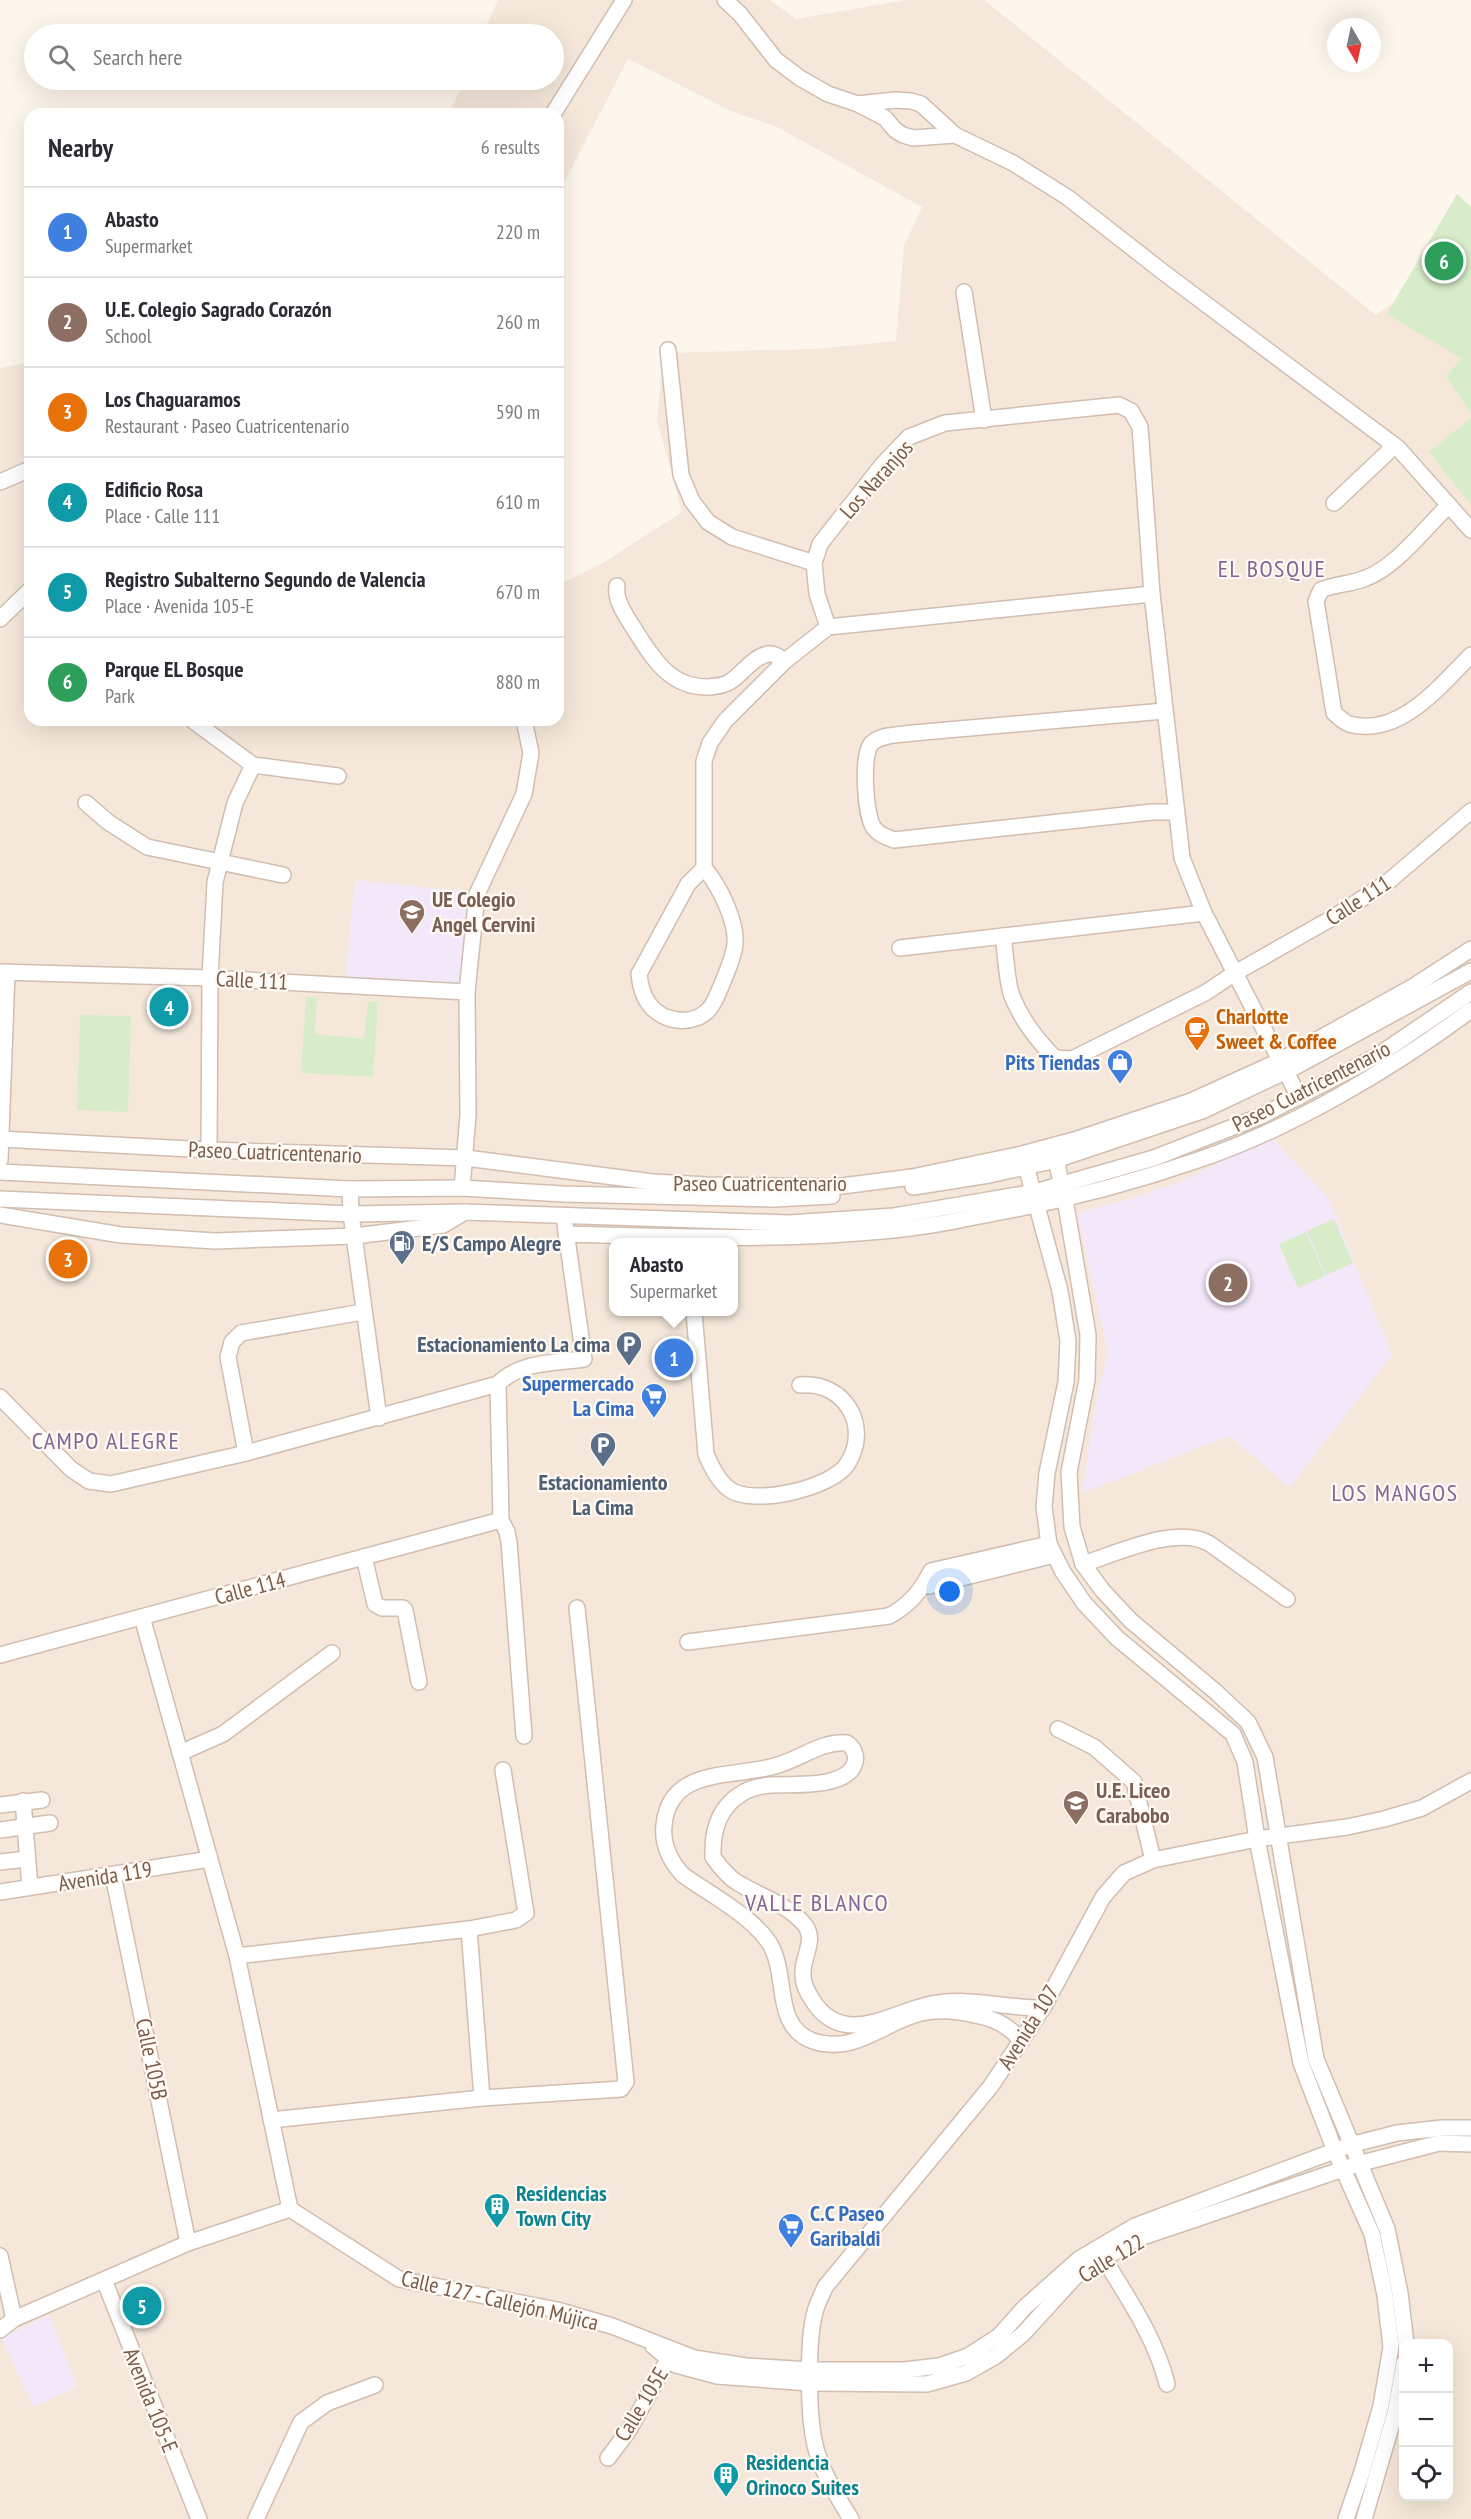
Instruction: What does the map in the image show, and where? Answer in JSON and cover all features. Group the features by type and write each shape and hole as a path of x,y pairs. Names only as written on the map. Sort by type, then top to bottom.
{"street":[{"path":"725,0 740,14 777,60 800,78 828,94 858,104 885,118 895,130 914,138 956,135"},
{"path":"556,108 617,4"},
{"path":"858,104 895,100 921,104 956,135 1013,163 1067,197 1393,444 1471,530"},
{"path":"885,118 889,107 895,100"},
{"path":"964,292 984,420"},
{"path":"668,350 681,475 692,501 708,522 732,537 814,563"},
{"name":"Los Naranjos","path":"828,627 817,594 814,563 820,544 883,464 909,437 945,423 1119,405 1131,411 1140,427 1152,594"},
{"path":"1334,503 1387,453 1393,444"},
{"path":"0,482 24,472"},
{"path":"1449,505 1388,565 1366,579 1321,590 1316,602 1334,713 1347,723 1372,726 1403,717 1433,693 1471,656"},
{"path":"617,586 618,598 633,627 656,662 674,678 696,687 717,686 729,683 760,657 768,654 775,655 784,661"},
{"path":"704,868 688,884 639,974 640,987 650,1005 662,1015 680,1022 696,1018 710,1009 726,976 735,942 723,897 715,881 704,868 704,761 710,743 725,721 784,661 828,627 1152,594 1182,858 1204,913 1299,1097"},
{"path":"0,619 24,596"},
{"path":"1164,711 913,733 882,738 874,741 868,748 864,770 873,827 881,835 894,840 1152,812 1176,812"},
{"path":"200,726 253,765 338,776"},
{"path":"462,1188 466,1158 467,992 477,894 524,794 531,753 525,726"},
{"path":"209,1150 210,978 215,882 235,803 253,765"},
{"path":"86,803 108,822 147,847 283,875"},
{"name":"Calle 111","path":"1003,936 1012,996 1041,1043 1055,1058 1072,1059 1205,993 1235,973 1334,917 1389,881 1471,812"},
{"path":"900,948 1204,913"},
{"name":"Paseo Cuatricentenario","path":"1,1139 209,1150 466,1158 653,1182 834,1187 1026,1166 1056,1160 1202,1111 1282,1067 1471,949"},
{"name":"Paseo Cuatricentenario","path":"0,1172 350,1189 462,1188 563,1194 774,1199 851,1194 987,1169 1191,1101 1282,1067 1442,989 1471,971"},
{"path":"0,1160 4,972"},
{"name":"Calle 111","path":"4,972 210,978 467,992"},
{"name":"Paseo Cuatricentenario","path":"738,1238 865,1233 933,1225 1064,1191 1262,1116 1377,1056 1471,992"},
{"name":"Paseo Cuatricentenario","path":"1064,1191 1196,1161 1253,1138 1353,1087 1471,1010"},
{"path":"1084,1137 1100,1146"},
{"path":"1056,1160 1064,1191 1088,1335 1087,1380 1069,1472 1072,1527 1083,1564 1103,1591 1131,1621 1248,1722 1265,1757 1316,2058 1350,2145 1387,2229 1400,2293 1406,2339"},
{"path":"1026,1166 1037,1199 1060,1291 1068,1341 1066,1382 1047,1473 1044,1508 1052,1549 1062,1572 1084,1603 1117,1638 1233,1734 1245,1762 1257,1839 1301,2063 1335,2151 1372,2234 1385,2295 1391,2347 1381,2406 1346,2519"},
{"path":"834,1187 851,1194"},
{"path":"350,1189 363,1312 379,1418"},
{"path":"0,1397 71,1468 88,1481 99,1484 125,1482 246,1453 498,1384 516,1370 559,1361 584,1359 563,1216 563,1194"},
{"name":"Paseo Cuatricentenario","path":"0,1199 351,1214 465,1212 789,1223 894,1216 1037,1199"},
{"name":"Paseo Cuatricentenario","path":"0,1215 121,1235 215,1241 355,1236 443,1225 465,1212"},
{"path":"826,1221 865,1233"},
{"name":"Paseo Cuatricentenario","path":"566,1234 641,1238"},
{"path":"246,1453 228,1357 232,1342 241,1333 363,1312"},
{"path":"694,1316 706,1454 712,1469 729,1490 747,1496 795,1492 826,1482 848,1465 856,1441 854,1422 848,1404 832,1390 814,1384 800,1385"},
{"path":"498,1384 501,1521 509,1542 524,1736"},
{"name":"Calle 114","path":"0,1655 501,1521"},
{"path":"1083,1564 1163,1539 1190,1536 1200,1538 1210,1544 1287,1599"},
{"path":"688,1642 889,1616 901,1610 924,1585 931,1571 1052,1549"},
{"path":"364,1557 375,1604 382,1608 403,1608 405,1610 419,1682"},
{"path":"271,2120 482,2098 621,2089 626,2082 577,1608"},
{"path":"0,2330 14,2319 188,2243 290,2209 237,1956 142,1617"},
{"path":"180,1753 224,1734 332,1653"},
{"path":"1058,1729 1094,1747 1134,1782 1153,1860"},
{"path":"1020,2041 995,2012 972,2002 937,2003 860,2025 837,2023 819,2010 806,1989 803,1972 811,1938 806,1926 797,1917 737,1882 713,1857 716,1823 729,1803 751,1788 772,1785 799,1786 840,1779 854,1766 856,1758 852,1747 847,1743 828,1744 761,1770 694,1781 681,1788 674,1796 668,1808 663,1838 674,1866 682,1875 741,1916 765,1936 777,1959 780,1991 790,2022 804,2036 814,2041 844,2044 863,2039 921,2013 995,2012 1042,2008"},
{"path":"237,1956 469,1929 516,1920 526,1913 502,1770"},
{"name":"Avenida 107","path":"851,2519 815,2445 810,2376 811,2335 815,2312 825,2287 991,2086 1042,2008 1103,1897 1124,1874 1153,1860 1257,1839 1347,1827 1383,1819 1422,1808 1471,1781"},
{"path":"0,1805 42,1800"},
{"path":"24,1801 30,1887"},
{"path":"0,1830 50,1823"},
{"path":"0,1862 27,1859"},
{"name":"Avenida 119","path":"0,1892 210,1860"},
{"name":"Calle 105B","path":"113,1875 188,2243"},
{"path":"741,1916 757,1892"},
{"path":"469,1929 482,2098"},
{"path":"830,2044 837,2023"},
{"name":"Calle 122","path":"810,2376 939,2366 968,2356 999,2336 1025,2307 1079,2259 1135,2226 1350,2145 1397,2133 1442,2128 1471,2128"},
{"name":"Calle 122","path":"810,2376 927,2384 966,2373 996,2356 1014,2341 1075,2277 1134,2240 1358,2164 1439,2143 1471,2144"},
{"name":"Calle 127 - Callejón Mújica","path":"290,2209 399,2279 557,2310 642,2337 670,2354 810,2376"},
{"path":"0,2256 14,2319"},
{"path":"1104,2259 1135,2310 1163,2370 1167,2384"},
{"name":"Avenida 105-E","path":"104,2280 199,2519"},
{"name":"Calle 105E","path":"608,2458 629,2430 670,2354"},
{"path":"256,2519 301,2422 327,2403 375,2385"},
{"path":"1364,2519 1396,2410 1399,2392"}],"shaded area":[{"path":"498,0 770,0 796,19 906,0 984,0 1376,315 1471,247 1471,2519 0,2519 0,368 24,363 24,726 564,726 564,582 603,563 682,512 657,420 663,353 816,349 896,341 904,246 922,207 777,127 731,111 628,59 564,182 564,108 452,108 460,90 564,90 564,24 487,24"},
{"name":"UE Colegio Angel Cervini","path":"355,880 480,893 469,989 345,977"},
{"path":"1271,1137 1329,1199 1392,1355 1290,1487 1229,1436 1082,1493 1096,1401 1108,1352 1077,1213 1130,1199 1180,1182"},
{"path":"50,2315 77,2387 33,2407 1,2337"}],"green space":[{"path":"1457,194 1471,207 1471,413 1446,376 1462,359 1387,314"},
{"path":"1471,418 1471,505 1429,452"},
{"path":"306,997 317,998 315,1034 364,1039 368,1002 378,1002 373,1077 301,1073"},
{"path":"80,1015 131,1016 128,1112 77,1110"},
{"path":"1334,1219 1353,1263 1326,1275 1307,1231"},
{"path":"1306,1232 1325,1276 1298,1288 1279,1244"}],"place":[{"name":"Parque EL Bosque","path":"1444,261"},
{"name":"UE Colegio Angel Cervini","path":"412,935"},
{"name":"Edificio Rosa","path":"169,1007"},
{"name":"Charlotte Sweet & Coffee","path":"1197,1052"},
{"name":"Pits Tiendas","path":"1120,1085"},
{"name":"Los Chaguaramos","path":"68,1259"},
{"name":"E/S Campo Alegre","path":"402,1266"},
{"name":"U.E. Colegio Sagrado Corazón","path":"1228,1283"},
{"name":"Abasto","path":"674,1358"},
{"name":"Estacionamiento La cima","path":"629,1367"},
{"name":"Supermercado La Cima","path":"654,1419"},
{"name":"Estacionamiento La Cima","path":"603,1468"},
{"name":"U.E. Liceo Carabobo","path":"1076,1826"},
{"name":"Residencias Town City","path":"497,2229"},
{"name":"C.C Paseo Garibaldi","path":"791,2249"},
{"name":"Registro Subalterno Segundo de Valencia","path":"142,2306"},
{"name":"Residencia Orinoco Suites","path":"726,2498"}],"district":[{"name":"EL BOSQUE","path":"1272,569"},
{"name":"CAMPO ALEGRE","path":"106,1441"},
{"name":"LOS MANGOS","path":"1395,1493"},
{"name":"VALLE BLANCO","path":"817,1903"}]}
